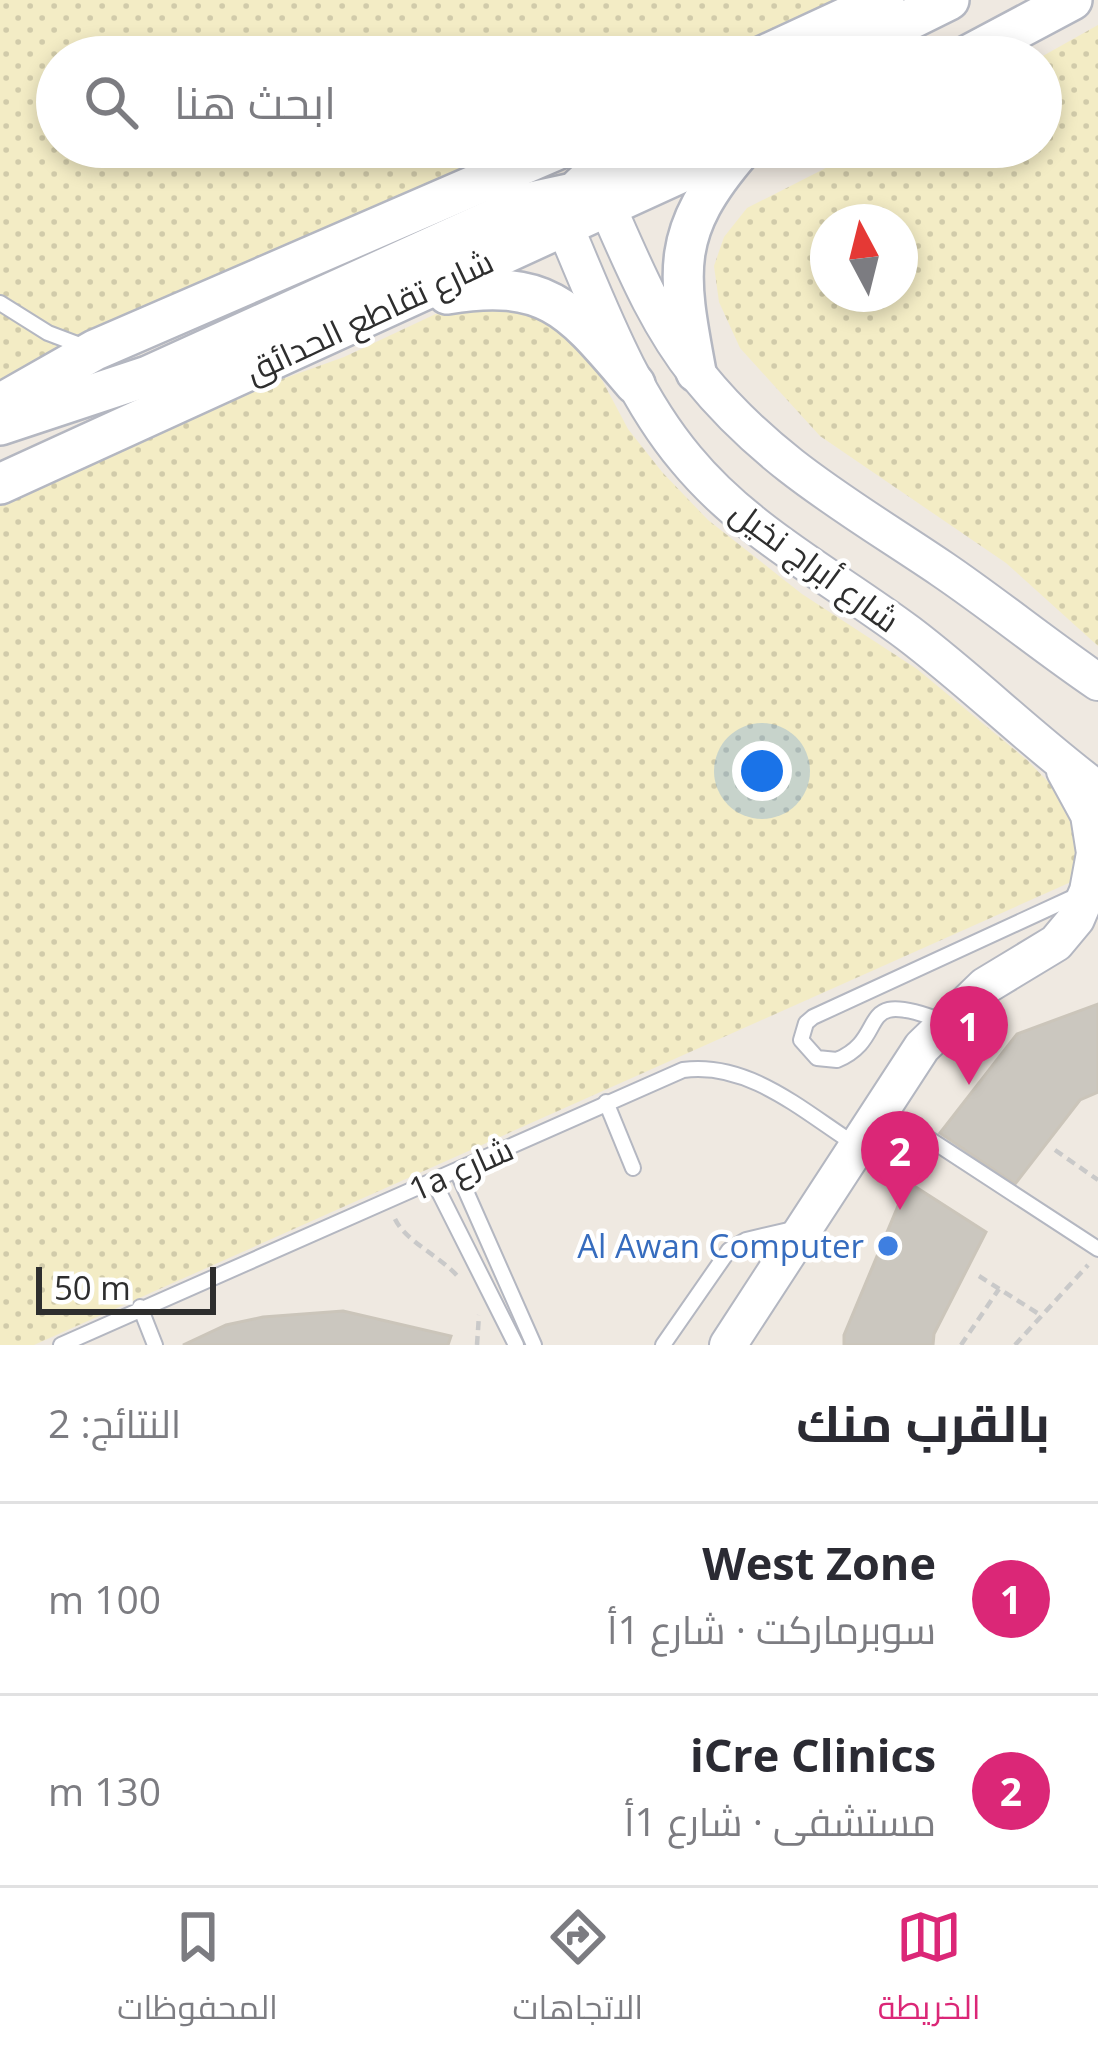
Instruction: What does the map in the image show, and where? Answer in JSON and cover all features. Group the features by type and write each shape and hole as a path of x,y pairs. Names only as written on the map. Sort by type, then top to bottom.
{"main road":[{"path":"806,36 884,0"},
{"path":"877,36 949,0"},
{"path":"1004,36 1072,0"},
{"path":"0,404 95,350 515,168"},
{"path":"0,425 148,376 512,209 581,208 610,168"},
{"name":"شارع تقاطع الحدائق","path":"0,484 406,301 581,208 685,168"},
{"path":"696,373 681,283 686,239 703,198 725,168"},
{"path":"406,301 488,289 544,298 587,329 635,384"}],"street":[{"name":"شارع أبراج نخيل","path":"581,208 696,373 728,411 802,478 941,569 1098,682"},
{"name":"شارع أبراج نخيل","path":"581,208 635,384 686,459 750,524 912,636 1046,752 1098,790"},
{"path":"1046,752 1072,781 1089,815 1095,853 1088,891 1076,919 1057,943"},
{"path":"728,1345 902,1073 945,1022 997,978 1057,943 1098,929"}],"lane":[{"path":"0,303 48,333 95,350"},
{"path":"945,1022 912,1010 884,1011 853,1049 837,1060 817,1058 801,1040 813,1017 1088,891"},
{"name":"1a شارع","path":"61,1345 683,1070 731,1071 856,1145"},
{"path":"606,1102 633,1168"},
{"path":"880,1107 1098,1251"},
{"path":"457,1171 534,1345"},
{"path":"434,1182 515,1345"},
{"path":"663,1345 729,1250 746,1240 804,1227"},
{"path":"140,1307 155,1345"}],"path":[{"path":"1055,1150 1098,1180"},
{"path":"387,1202 403,1235 430,1250 467,1287"},
{"path":"1015,1345 1098,1251"},
{"path":"979,1276 1042,1316"},
{"path":"962,1345 999,1288"},
{"path":"477,1345 478,1309"}],"sand":[{"path":"0,0 841,0 764,36 36,36 36,168 482,168 0,393"},
{"path":"1098,25 1098,646 1006,563 820,436 740,348 719,302 714,266 724,237 747,208 826,168 1062,168 1062,45"},
{"path":"526,300 584,346 628,429 708,520 802,594 917,669 1027,760 1061,795 1073,817 1080,864 1071,882 34,1345 0,1345 0,497 182,415 344,357 457,304"}],"building":[{"path":"1098,1004 1098,1092 1080,1100 1015,1184 940,1133 1017,1034"},
{"path":"908,1182 986,1232 934,1334 933,1345 844,1345 844,1335"},
{"path":"343,1311 451,1336 448,1345 183,1345 226,1325 263,1317"}],"place":[{"name":"West Zone","path":"969,1085"},
{"name":"iCre Clinics","path":"900,1210"},
{"name":"Al Awan Computer","path":"888,1246"}]}
